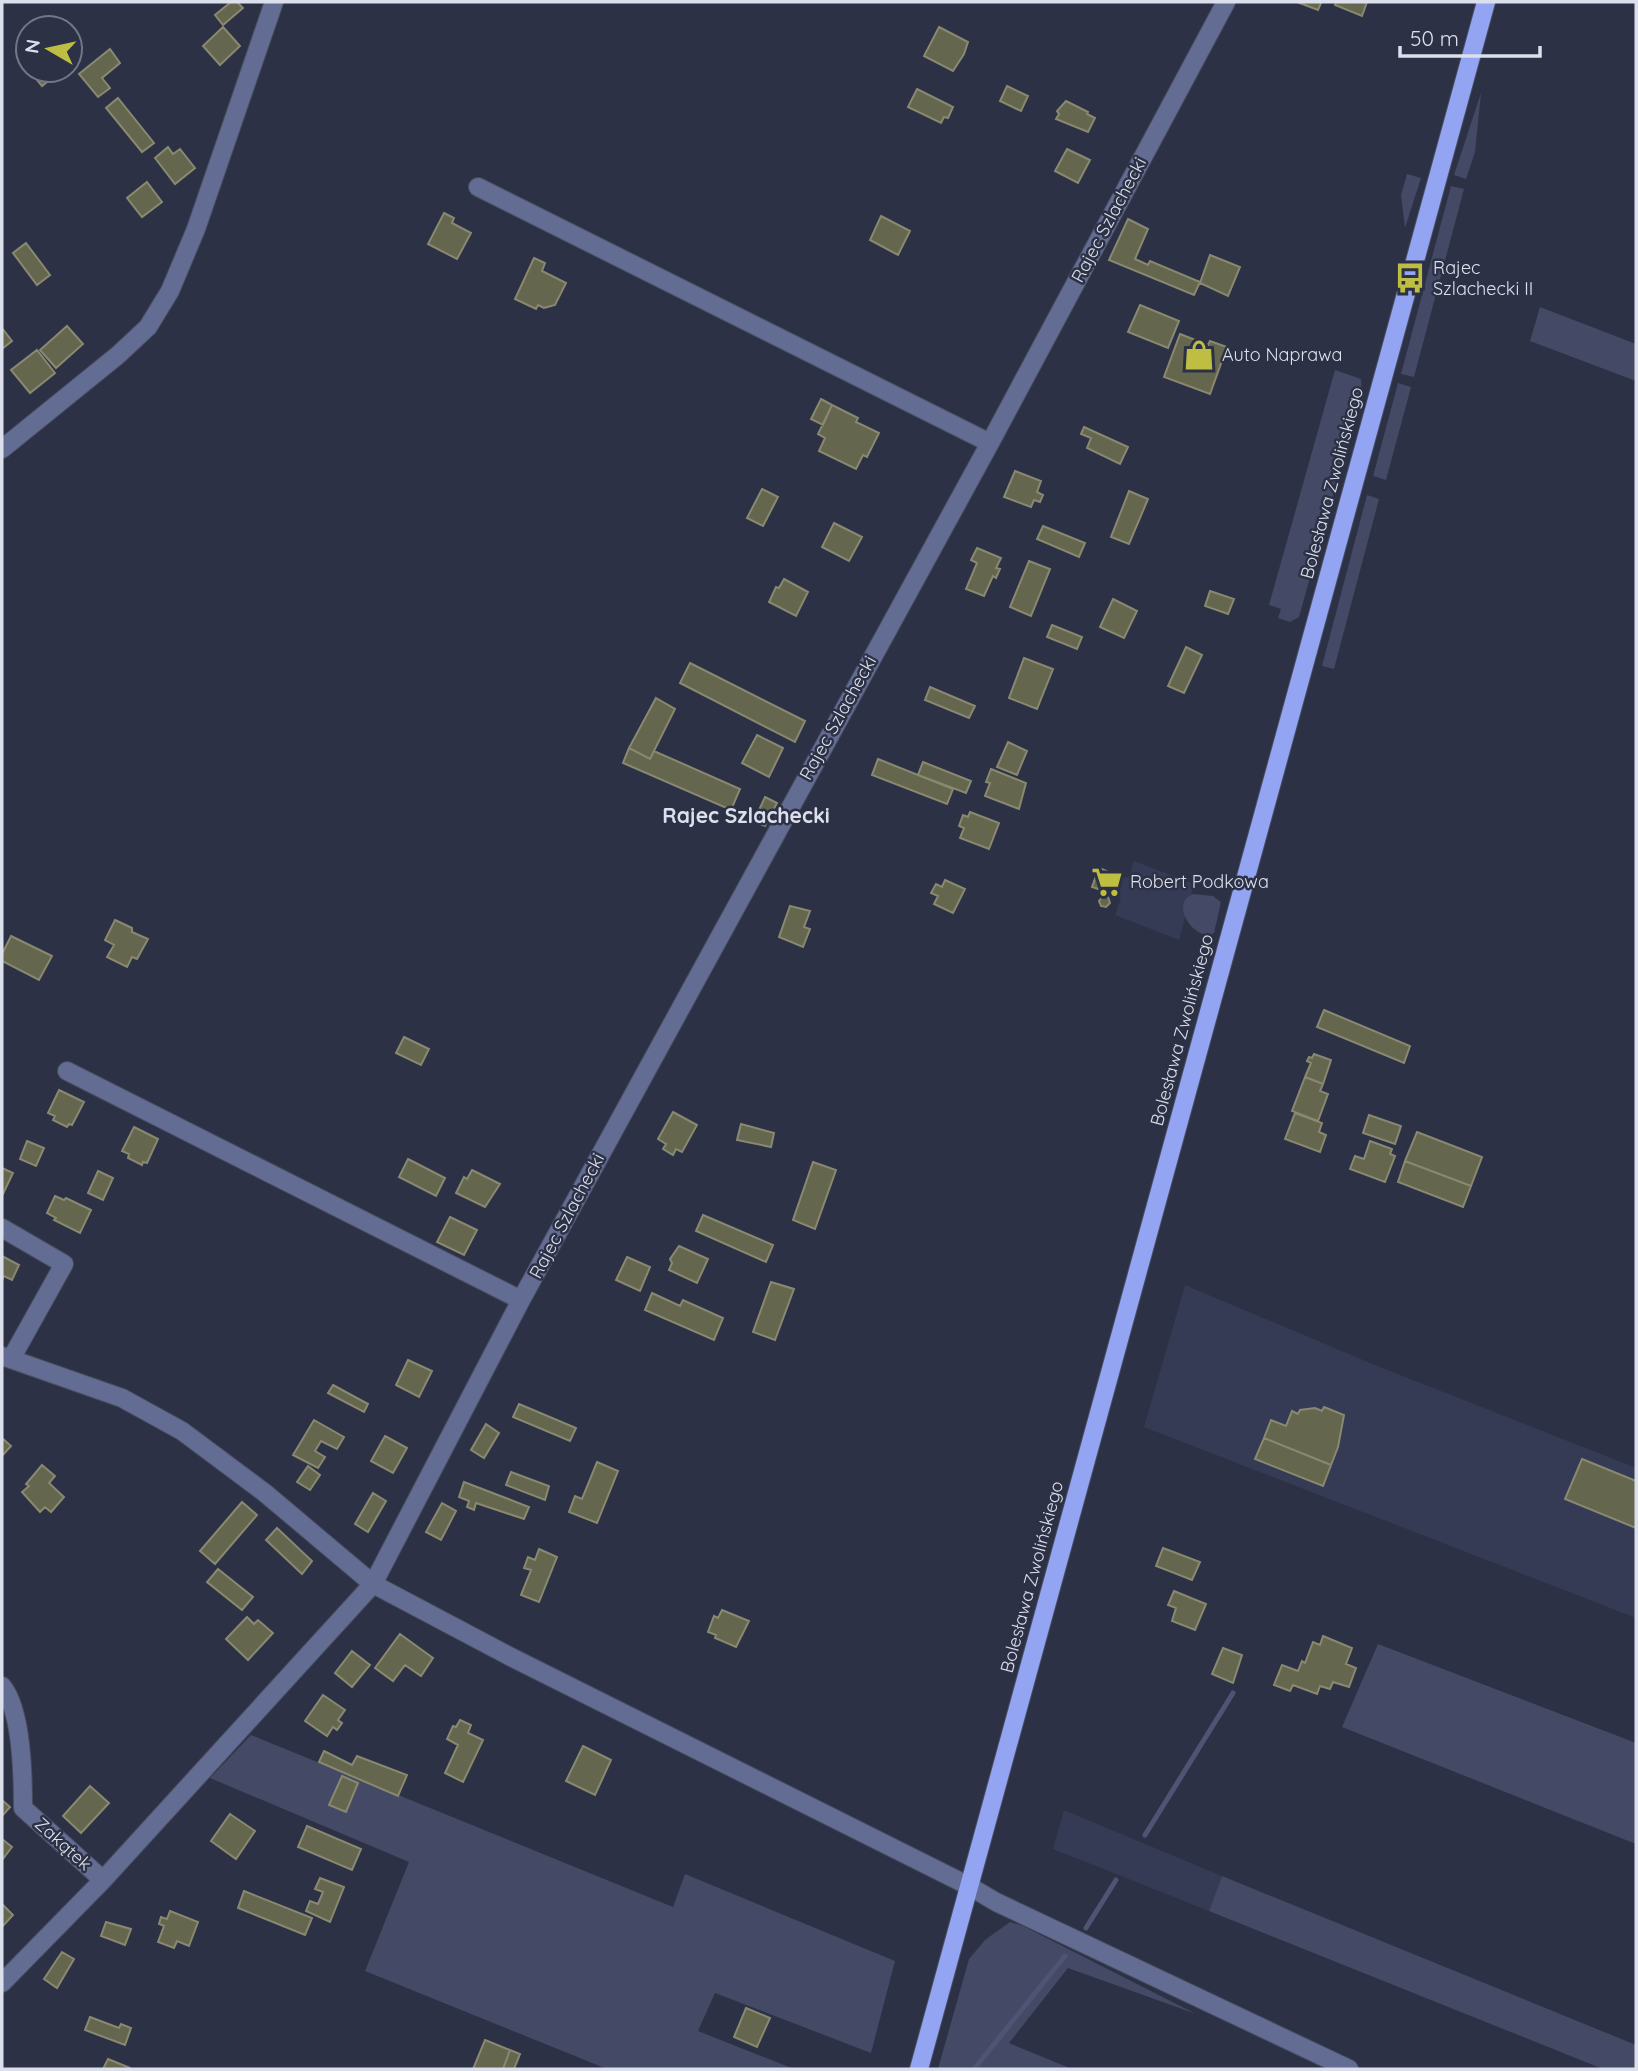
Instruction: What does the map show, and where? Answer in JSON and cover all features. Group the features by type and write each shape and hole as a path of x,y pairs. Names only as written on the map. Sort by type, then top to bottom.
{"main road":[{"name":"Bolesława Zwolińskiego","path":"919,2069 1486,2"}],"street":[{"path":"2,449 148,327 170,291 195,229 274,2"},
{"name":"Rajec Szlachecki","path":"2,1983 103,1880 373,1584 521,1300 990,443 1226,2"},
{"path":"478,187 990,443"},
{"path":"67,1071 521,1300"},
{"path":"2,1228 64,1264 6,1358 122,1398 182,1431 265,1493 373,1584 511,1657 969,1886 996,1902 1349,2069"},
{"name":"Zakątek","path":"2,1686 10,1695 15,1712 23,1808 103,1880"}],"shaded area":[{"path":"1481,93 1475,152 1466,179 1454,175"},
{"path":"1407,174 1421,178 1405,228 1401,195"},
{"path":"1451,186 1464,189 1414,377 1401,374"},
{"path":"1540,307 1636,344 1636,381 1530,341"},
{"path":"1335,370 1361,379 1362,391 1299,617 1290,622 1278,618 1281,609 1269,605"},
{"path":"1398,383 1411,387 1386,480 1373,476"},
{"path":"1367,495 1379,499 1334,669 1322,666"},
{"path":"1134,861 1194,884 1179,940 1115,915 1121,898 1115,895 1122,877 1128,878"},
{"path":"1193,894 1213,896 1221,902 1214,933 1200,933 1187,921 1183,906 1186,899"},
{"path":"1185,1285 1375,1365 1636,1468 1636,1618 1144,1427"},
{"path":"1378,1644 1636,1743 1636,1844 1342,1727"},
{"path":"251,1735 673,1907 685,1874 895,1961 871,2053 715,1993 698,2031 794,2069 607,2069 365,1971 409,1862 210,1778"},
{"path":"1064,1810 1222,1876 1209,1911 1053,1849"},
{"path":"1222,1876 1636,2045 1636,2069 1603,2069 1209,1911"},
{"path":"1010,1922 1023,1926 1196,2014 1068,1968 1009,2043 1072,2069 938,2069 969,1959 985,1940"}],"building":[{"path":"231,2 237,2 243,8 223,25 215,15"},
{"path":"1297,2 1320,2 1321,3 1318,10"},
{"path":"1336,2 1367,2 1362,16 1335,5"},
{"path":"223,27 240,46 220,65 203,46"},
{"path":"939,27 968,42 953,71 924,56"},
{"path":"110,49 120,63 102,78 110,88 98,97 84,80 84,70"},
{"path":"1007,86 1028,96 1021,111 1000,101"},
{"path":"917,89 953,107 948,118 944,117 941,123 908,107"},
{"path":"118,98 154,143 142,152 106,108"},
{"path":"1066,101 1095,118 1088,132 1056,119 1059,114 1057,111"},
{"path":"168,147 173,154 180,149 195,168 175,184 155,158"},
{"path":"1067,149 1090,160 1078,183 1055,171"},
{"path":"147,182 162,202 142,217 127,198"},
{"path":"444,213 454,218 452,223 471,233 457,259 428,244"},
{"path":"881,216 910,231 898,255 870,240"},
{"path":"1128,219 1148,229 1135,259 1148,265 1150,261 1200,282 1194,295 1109,260"},
{"path":"26,243 50,275 37,285 13,253"},
{"path":"1210,255 1240,267 1228,296 1200,283"},
{"path":"534,258 545,263 542,271 566,283 555,305 544,308 538,305 536,309 515,299"},
{"path":"1140,305 1179,321 1168,348 1128,332"},
{"path":"67,326 83,344 56,368 40,350"},
{"path":"2,328 12,341 2,349"},
{"path":"1180,334 1208,345 1210,341 1227,347 1210,394 1164,377"},
{"path":"37,350 55,373 30,393 11,370"},
{"path":"821,399 832,405 823,425 811,419"},
{"path":"832,405 858,418 856,422 879,433 867,457 863,455 856,469 819,451 825,438 818,434"},
{"path":"1084,427 1128,447 1120,464 1087,448 1091,438 1081,434"},
{"path":"1015,471 1041,481 1037,492 1043,495 1040,502 1034,500 1031,507 1004,497"},
{"path":"762,489 778,497 763,526 747,518"},
{"path":"1129,491 1148,499 1129,544 1111,537"},
{"path":"834,523 862,537 849,561 822,547"},
{"path":"1043,526 1085,543 1079,557 1037,539"},
{"path":"977,548 1001,558 996,568 1000,569 996,578 993,576 984,596 966,589 977,563 971,560"},
{"path":"1029,561 1050,569 1031,616 1010,607"},
{"path":"784,579 808,592 796,616 769,602 776,587 779,588"},
{"path":"1210,591 1234,599 1228,614 1205,606"},
{"path":"1113,599 1137,611 1124,638 1100,627"},
{"path":"1052,625 1082,637 1077,649 1047,637"},
{"path":"1186,647 1202,655 1184,693 1168,686"},
{"path":"1024,658 1053,669 1037,709 1009,698"},
{"path":"690,663 805,721 795,742 680,683"},
{"path":"930,687 975,706 969,718 925,700"},
{"path":"656,698 675,709 650,759 629,748"},
{"path":"757,735 783,748 769,777 742,763"},
{"path":"1008,742 1027,751 1017,775 997,767"},
{"path":"629,748 650,759 654,751 740,789 731,810 623,763"},
{"path":"878,759 953,789 947,804 872,775"},
{"path":"923,762 971,781 966,793 918,775"},
{"path":"991,769 1026,783 1019,809 985,796"},
{"path":"765,797 777,803 765,826 754,821"},
{"path":"970,812 999,823 989,849 960,838 964,828 959,826 963,815 968,817"},
{"name":"Robert Podkowa","path":"1099,868 1122,877 1115,895 1092,887"},
{"path":"945,880 965,889 953,913 934,904 938,896 931,893 936,884 942,887"},
{"path":"1103,896 1108,897 1110,903 1106,907 1101,906 1099,901"},
{"path":"790,906 810,911 804,927 810,929 803,947 779,937"},
{"path":"115,920 148,939 137,959 132,957 127,967 107,957 114,945 105,940"},
{"path":"11,936 52,956 39,980 2,961 2,954"},
{"path":"1324,1010 1410,1046 1404,1063 1317,1027"},
{"path":"404,1037 429,1049 421,1065 396,1053"},
{"path":"1314,1054 1331,1060 1323,1084 1305,1077 1311,1063 1307,1061"},
{"path":"1305,1077 1323,1084 1320,1091 1328,1094 1318,1121 1292,1111"},
{"path":"59,1090 84,1102 72,1125 67,1127 53,1120 55,1116 48,1113"},
{"path":"673,1112 697,1125 682,1152 676,1149 673,1155 663,1149 666,1144 658,1139"},
{"path":"1295,1113 1322,1123 1319,1132 1326,1135 1320,1152 1285,1139"},
{"path":"1369,1115 1401,1126 1395,1144 1363,1133"},
{"path":"741,1124 774,1133 771,1147 737,1140"},
{"path":"134,1127 158,1139 147,1163 143,1162 142,1165 128,1158 129,1154 122,1151"},
{"path":"1417,1132 1482,1157 1471,1186 1405,1161"},
{"path":"27,1141 44,1148 36,1166 20,1159"},
{"path":"1370,1141 1392,1149 1390,1154 1395,1156 1385,1182 1350,1169 1355,1156 1364,1159"},
{"path":"408,1159 445,1178 436,1196 399,1177"},
{"path":"1405,1161 1471,1186 1463,1207 1398,1182"},
{"path":"813,1162 836,1170 815,1229 793,1220"},
{"path":"2,1168 13,1173 2,1196"},
{"path":"472,1170 500,1184 485,1207 456,1193 464,1177 467,1179"},
{"path":"98,1171 113,1178 103,1200 88,1193"},
{"path":"55,1196 64,1200 66,1198 91,1210 80,1233 54,1220 56,1218 47,1213"},
{"path":"703,1215 773,1245 766,1262 696,1231"},
{"path":"450,1217 477,1230 464,1255 437,1242"},
{"path":"679,1246 708,1259 697,1283 669,1270 672,1263 670,1259"},
{"path":"2,1256 19,1265 12,1280 4,1276 2,1280"},
{"path":"627,1257 650,1267 640,1291 616,1280"},
{"path":"771,1282 794,1289 775,1340 753,1332"},
{"path":"652,1293 680,1306 683,1300 723,1318 714,1340 645,1310"},
{"path":"408,1360 432,1371 419,1397 396,1385"},
{"path":"333,1385 368,1404 364,1412 328,1393"},
{"path":"519,1404 576,1428 570,1441 513,1417"},
{"path":"1324,1407 1344,1415 1338,1447 1331,1465 1264,1438 1271,1420 1286,1426 1292,1411 1298,1414 1300,1410 1315,1408 1322,1411"},
{"path":"314,1420 344,1437 337,1449 321,1441 315,1451 325,1457 318,1468 293,1455"},
{"path":"486,1424 499,1433 484,1458 471,1450"},
{"path":"385,1436 407,1448 393,1473 371,1461"},
{"path":"2,1438 11,1446 2,1456"},
{"path":"1264,1438 1331,1465 1323,1486 1255,1459"},
{"path":"1582,1459 1636,1481 1636,1528 1565,1499"},
{"path":"597,1462 618,1471 597,1523 569,1512 575,1496 582,1499"},
{"path":"42,1465 55,1476 49,1483 64,1497 51,1512 45,1507 40,1512 22,1492"},
{"path":"308,1466 320,1475 310,1490 297,1482"},
{"path":"511,1472 549,1486 545,1500 506,1485"},
{"path":"464,1482 529,1507 524,1519 476,1503 474,1510 467,1507 469,1501 459,1497"},
{"path":"373,1493 386,1501 368,1532 355,1524"},
{"path":"242,1502 257,1515 215,1564 200,1551"},
{"path":"442,1503 456,1511 441,1540 426,1532"},
{"path":"277,1528 312,1561 302,1574 266,1540"},
{"path":"1163,1548 1200,1562 1192,1580 1156,1566"},
{"path":"539,1549 557,1557 539,1602 521,1595 531,1570 524,1568 528,1557 535,1560"},
{"path":"218,1569 253,1597 242,1610 207,1582"},
{"path":"1174,1591 1206,1604 1195,1630 1172,1621 1176,1608 1168,1605"},
{"path":"722,1610 749,1621 736,1647 708,1632 714,1616 718,1618"},
{"path":"247,1617 254,1624 258,1620 273,1633 248,1660 226,1639"},
{"path":"400,1634 433,1658 421,1676 405,1665 393,1681 375,1668"},
{"path":"1323,1636 1352,1648 1346,1664 1356,1668 1349,1687 1333,1682 1330,1689 1320,1686 1317,1694 1293,1685 1290,1691 1274,1685 1282,1665 1298,1671 1302,1661 1305,1663 1313,1642 1320,1645"},
{"path":"1223,1648 1242,1655 1233,1683 1212,1674"},
{"path":"352,1651 370,1665 352,1687 335,1673"},
{"path":"323,1695 345,1710 338,1720 342,1723 337,1730 333,1727 327,1736 305,1721"},
{"path":"460,1720 471,1725 468,1733 483,1740 463,1782 445,1773 458,1745 447,1739 453,1726 456,1727"},
{"path":"583,1746 611,1760 595,1795 566,1781"},
{"path":"324,1751 352,1765 357,1756 407,1775 398,1796 319,1762"},
{"path":"342,1776 358,1783 346,1812 329,1805"},
{"path":"90,1786 109,1803 81,1833 63,1816"},
{"path":"2,1800 10,1807 2,1816"},
{"path":"230,1814 255,1831 236,1859 211,1841"},
{"path":"307,1826 361,1849 352,1870 298,1847"},
{"path":"2,1839 12,1847 2,1860"},
{"path":"320,1878 344,1887 330,1922 306,1911 310,1901 318,1904 323,1892 315,1889"},
{"path":"244,1891 312,1918 305,1935 238,1908"},
{"path":"2,1904 13,1915 2,1927"},
{"path":"170,1911 198,1922 189,1946 177,1941 174,1948 158,1942 164,1926 159,1924 161,1917 167,1919"},
{"path":"106,1922 131,1929 125,1945 101,1936"},
{"path":"62,1952 74,1959 57,1988 44,1979"},
{"path":"746,2008 770,2018 757,2047 734,2037"},
{"path":"90,2017 119,2028 121,2024 131,2028 125,2045 85,2030"},
{"path":"485,2040 510,2050 503,2069 473,2069"},
{"path":"510,2050 520,2054 514,2069 503,2069"},
{"path":"108,2059 130,2068 130,2069 103,2069"}],"waterway":[{"path":"1145,1835 1233,1693"},
{"path":"1086,1928 1116,1880"},
{"path":"974,2069 1065,1956"}],"place":[{"name":"Rajec Szlachecki II","path":"1410,278"},
{"name":"Auto Naprawa","path":"1199,355"},
{"name":"Robert Podkowa","path":"1107,882"}],"district":[{"name":"Rajec Szlachecki","path":"746,816"}]}
